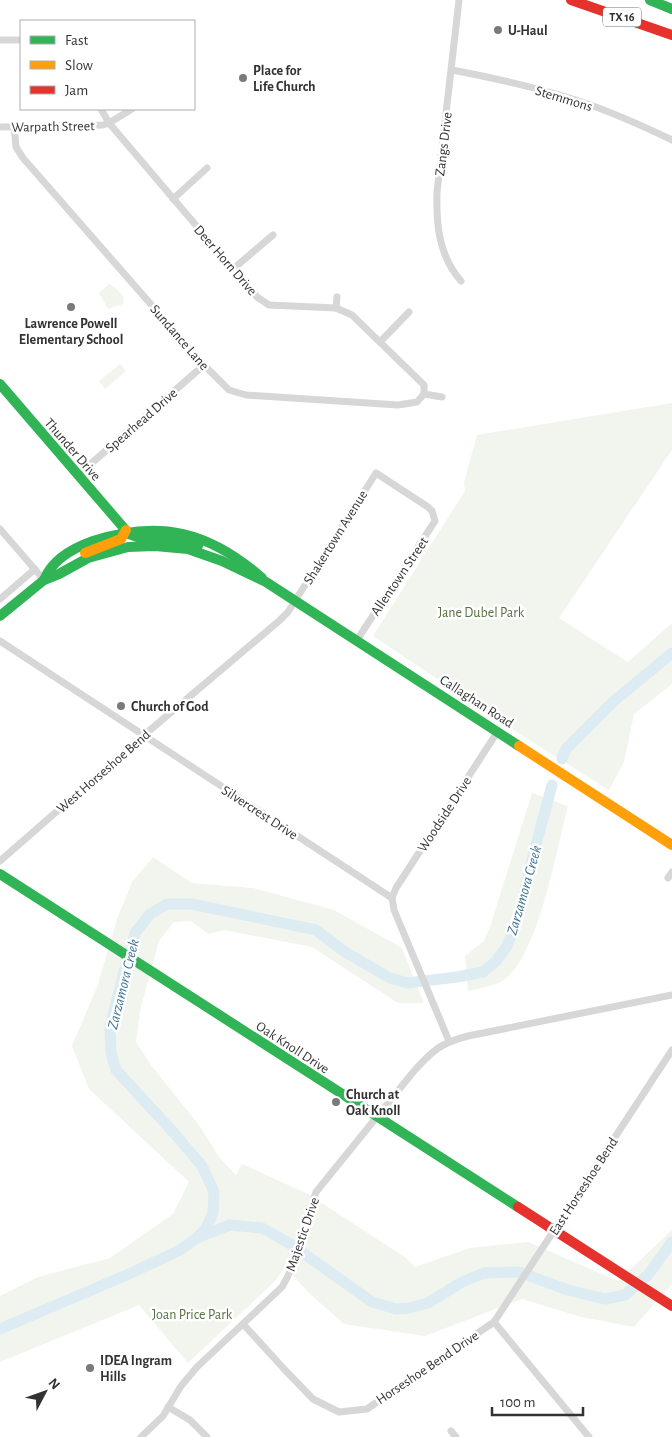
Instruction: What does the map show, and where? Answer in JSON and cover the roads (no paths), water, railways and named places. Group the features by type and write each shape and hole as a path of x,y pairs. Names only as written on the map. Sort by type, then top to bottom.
{"main road":[{"name":"TX 16","path":"571,0 672,35"},
{"path":"650,0 672,8"},
{"name":"Thunder Drive","path":"0,384 126,530"},
{"path":"102,537 108,530 108,510"},
{"path":"47,578 75,558 96,548 121,540 126,530 134,537 166,538 194,545 230,561 248,574"},
{"name":"Callaghan Road","path":"47,578 51,567 86,543 126,530 161,530 198,537 221,548 245,563 266,582"},
{"name":"Callaghan Road","path":"0,616 47,578 105,552 144,546 172,547 194,551 222,561 266,582 672,845"},
{"name":"Oak Knoll Drive","path":"0,874 672,1306"}],"street":[{"name":"Zangs Drive","path":"459,0 437,192 436,217 443,251 454,273 461,282"},
{"path":"0,40 20,40"},
{"name":"Stemmons","path":"452,70 510,82 574,100 630,120 672,140"},
{"name":"Deer Horn Drive","path":"102,110 109,123 257,297 269,305 336,308 356,318 424,385 424,394"},
{"name":"Warpath Street","path":"0,126 109,123 130,110"},
{"name":"Sundance Lane","path":"14,126 16,147 23,158 204,365 229,390 246,396 398,404 412,404 417,402 424,394"},
{"path":"174,198 207,168"},
{"path":"233,270 273,235"},
{"path":"336,308 337,298"},
{"path":"380,342 409,312"},
{"name":"Spearhead Drive","path":"78,475 204,365"},
{"path":"424,394 442,397"},
{"name":"Shakertown Avenue","path":"295,600 376,473 432,511"},
{"name":"Allentown Street","path":"357,640 433,526 435,521 432,511"},
{"path":"0,529 35,569 47,578"},
{"path":"0,599 35,569"},
{"name":"West Horseshoe Bend","path":"0,860 279,621 295,600"},
{"name":"Silvercrest Drive","path":"0,642 392,898"},
{"name":"Woodside Drive","path":"392,898 498,731"},
{"path":"392,898 394,910 449,1041"},
{"name":"Majestic Drive","path":"141,1437 155,1424 193,1371 282,1287 314,1197 321,1185 431,1053 449,1041 672,995"},
{"name":"East Horseshoe Bend","path":"494,1322 672,1050"},
{"path":"494,1322 589,1437"},
{"name":"Horseshoe Bend Drive","path":"243,1324 313,1399 340,1412 367,1409 494,1322"},
{"path":"168,1407 190,1420 207,1437"}],"waterway":[{"name":"Zarzamora Creek","path":"562,759 566,749 614,701 672,653"},
{"name":"Zarzamora Creek","path":"0,1329 180,1250 197,1238 206,1228 213,1213 214,1192 202,1166 116,1070 111,1053 110,1027 124,972 135,933 150,914 167,904 192,904 316,930 345,952 390,978 407,983 483,972 496,961 507,946 520,912 552,785"},
{"path":"199,1237 230,1225 262,1228 289,1243 372,1302 396,1309 428,1303 462,1282 484,1273 519,1272 568,1290 605,1299 625,1295 648,1275 672,1242"}],"place":[{"name":"U-Haul","path":"498,30"},
{"name":"Place for Life Church","path":"243,78"},
{"name":"Lawrence Powell Elementary School","path":"71,307"},
{"name":"Church of God","path":"121,706"},
{"name":"Church at Oak Knoll","path":"336,1102"},
{"name":"IDEA Ingram Hills","path":"90,1368"}],"park label":[{"name":"Jane Dubel Park","path":"481,612"},
{"name":"Joan Price Park","path":"192,1314"}]}
